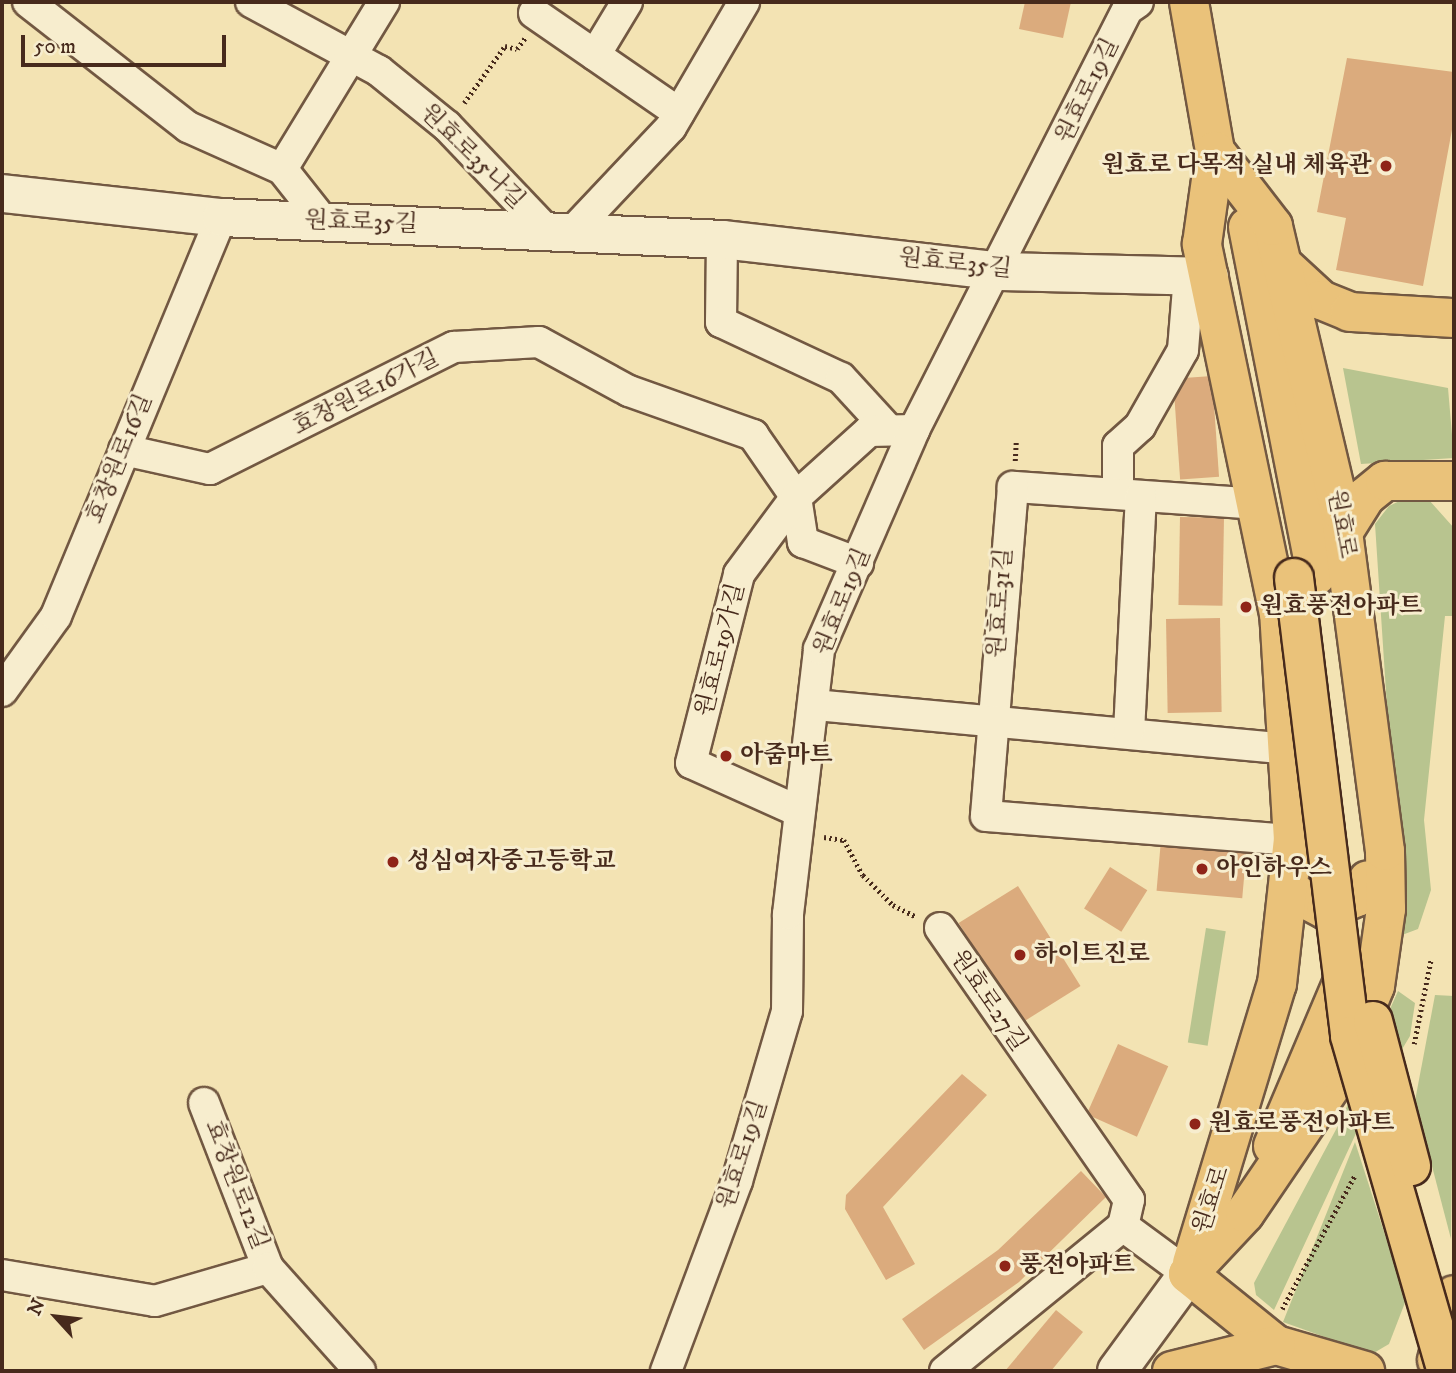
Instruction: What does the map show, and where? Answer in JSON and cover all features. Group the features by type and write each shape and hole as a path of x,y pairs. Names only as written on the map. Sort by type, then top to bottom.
{"main road":[{"name":"원효로","path":"1189,2 1215,151 1248,226 1305,576 1366,995 1454,1313"},
{"name":"원효로","path":"1117,1371 1188,1274 1245,1213 1340,1073 1375,986 1386,909 1385,851 1372,784 1344,531 1273,226 1215,151"},
{"name":"원효로","path":"1188,1274 1264,1035 1289,890 1293,840 1292,749 1279,614 1258,504 1199,276 1215,151"},
{"path":"1283,265 1321,300 1350,312 1454,318"},
{"path":"1344,531 1365,497 1385,481 1454,481"},
{"path":"1305,576 1350,1036 1439,1369"},
{"path":"1245,1213 1352,958 1368,880 1372,784"},
{"path":"1289,890 1326,910 1357,897 1368,880"},
{"path":"1188,1274 1276,1345 1365,1371"},
{"path":"1439,1369 1454,1295"},
{"path":"1172,1371 1276,1345"}],"street":[{"path":"29,2 188,127 282,169 323,221"},
{"path":"282,169 384,2"},
{"path":"595,55 627,2"},
{"path":"559,232 680,114 744,2"},
{"name":"원효로19길","path":"666,1371 737,1181 788,1011 797,822 815,705 819,649 859,563 901,429 1001,271 1128,9 1138,2"},
{"name":"원효로35나길","path":"260,4 352,55 447,126 559,232"},
{"path":"537,15 680,114"},
{"name":"원효로35길","path":"2,193 221,217 722,239 1001,271 1199,276"},
{"name":"효창원로16길","path":"2,691 55,616 221,217"},
{"path":"722,239 721,322 841,378 901,429"},
{"path":"1129,732 1130,495 1118,446 1140,426 1183,350 1199,276"},
{"name":"효창원로16가길","path":"124,450 210,469 454,347 539,342 629,391 753,435 796,497 803,542 859,563"},
{"name":"원효로19가길","path":"797,822 691,763 739,574 796,497 869,431 901,429"},
{"name":"원효로31길","path":"993,721 1013,487 1130,495"},
{"path":"1130,495 1258,504"},
{"path":"815,705 1292,749"},
{"path":"993,721 986,817 1293,840"},
{"name":"원효로27길","path":"940,928 1129,1200 1123,1226"},
{"name":"효창원로12길","path":"204,1103 268,1268 360,1371"},
{"path":"945,1371 1123,1226 1188,1274"},
{"name":"효창원로12길","path":"2,1275 155,1301 268,1268"}],"path":[{"path":"447,126 505,46 517,49 537,15"},
{"name":"원효로27길","path":"797,822 844,840 863,875 893,905 940,928"}],"green space":[{"path":"1343,368 1448,388 1454,458 1361,464"},
{"path":"1408,497 1429,500 1454,528 1454,616 1445,616 1424,820 1431,890 1418,929 1402,935 1375,524 1389,506"},
{"path":"1206,928 1226,931 1208,1046 1188,1043"},
{"path":"1398,991 1415,1003 1410,1036 1371,1101 1274,1310 1256,1295 1254,1283 1340,1122"},
{"path":"1435,995 1454,996 1451,1239 1415,1101"},
{"path":"1355,1142 1406,1300 1389,1344 1372,1354 1283,1322"}],"building":[{"path":"1025,2 1071,2 1063,38 1019,29"},
{"name":"원효로 다목적 실내 체육관","path":"1347,58 1454,72 1454,119 1423,286 1336,270 1346,218 1317,212"},
{"path":"1212,376 1219,477 1180,479 1173,379"},
{"path":"1180,517 1224,518 1222,606 1178,605"},
{"path":"1220,618 1222,712 1168,713 1166,619"},
{"name":"아인하우스","path":"1161,840 1247,847 1242,898 1157,891"},
{"path":"1110,867 1147,890 1121,932 1084,909"},
{"name":"하이트진로","path":"1018,886 1081,986 1021,1023 959,923"},
{"path":"1118,1044 1168,1066 1137,1137 1087,1114"},
{"path":"962,1074 987,1095 883,1207 915,1264 886,1280 845,1209 846,1195"},
{"name":"풍전아파트","path":"1081,1171 1106,1197 1019,1282 924,1350 902,1319 998,1250"},
{"name":"풍전아파트","path":"1056,1310 1083,1332 1051,1371 1005,1371"}],"place":[{"name":"원효로 다목적 실내 체육관","path":"1386,166"},
{"name":"원효풍전아파트","path":"1246,607"},
{"name":"아줌마트","path":"726,756"},
{"name":"성심여자중고등학교","path":"393,862"},
{"name":"아인하우스","path":"1202,869"},
{"name":"하이트진로","path":"1020,955"},
{"name":"원효로풍전아파트","path":"1195,1124"},
{"name":"풍전아파트","path":"1005,1266"}]}
